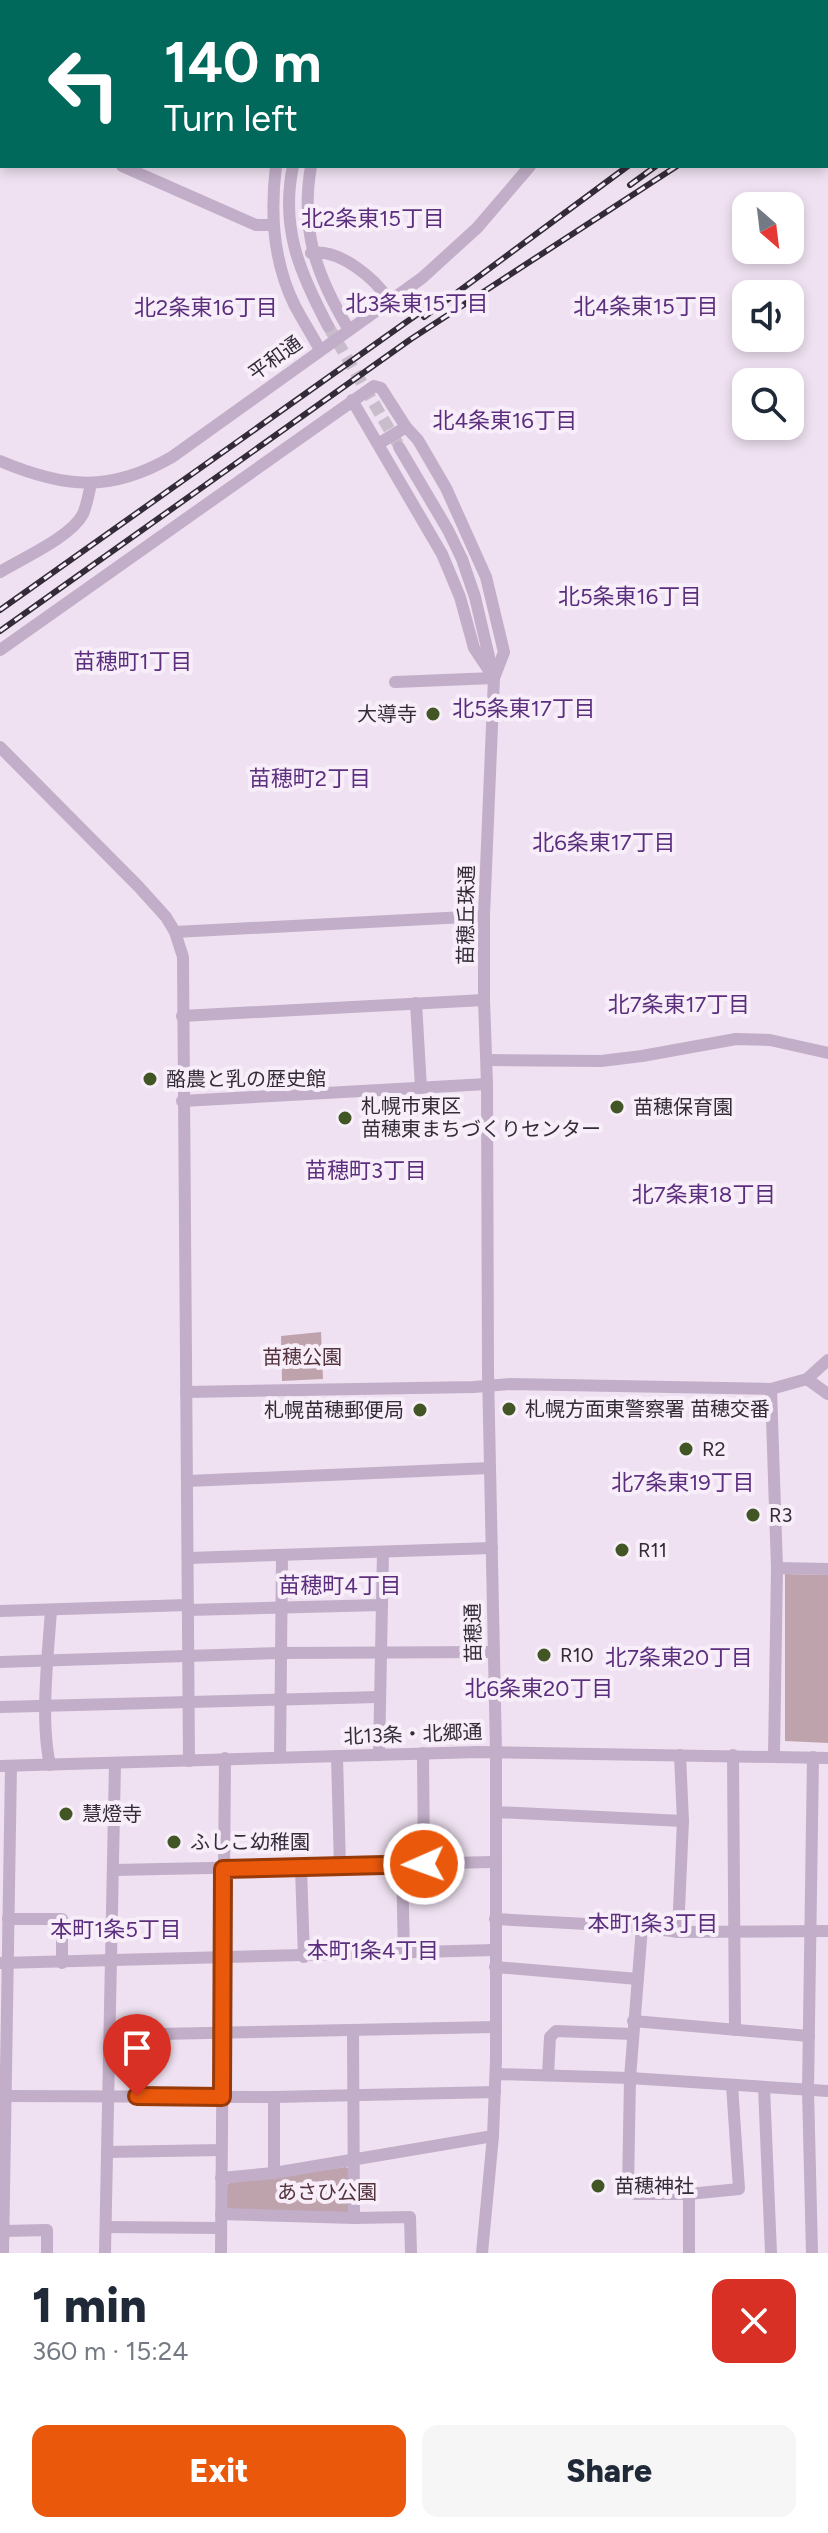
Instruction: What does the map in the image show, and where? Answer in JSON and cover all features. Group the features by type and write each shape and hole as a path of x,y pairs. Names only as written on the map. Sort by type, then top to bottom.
{"street":[{"path":"127,168 256,225 272,225"},
{"path":"276,168 272,225 286,285 320,350"},
{"path":"293,168 289,212 292,239 303,280 328,326"},
{"path":"311,168 306,213 311,253 349,330"},
{"name":"平和通","path":"0,461 47,479 91,483 125,479 148,470 451,255 528,168"},
{"path":"311,253 323,252 349,264 375,282 390,301"},
{"path":"0,650 374,386 381,388 418,440 446,488 486,577 504,652 494,678"},
{"path":"352,400 442,554 460,597 474,648 494,678"},
{"path":"378,444 406,427"},
{"name":"苗穂丘珠通","path":"399,447 462,559 475,597 494,678 484,916 487,1060"},
{"path":"0,572 71,528 83,514 91,483"},
{"path":"395,682 494,678"},
{"path":"0,747 166,917 175,932 183,957 189,1761"},
{"path":"175,932 484,916"},
{"path":"182,1016 484,1000"},
{"path":"416,1003 421,1088"},
{"path":"487,1060 601,1061 736,1039 770,1040 828,1053"},
{"name":"苗穂通","path":"482,2253 496,2074 496,1751 487,1060"},
{"path":"182,1101 487,1084"},
{"path":"186,1392 490,1385 771,1389 807,1379 828,1360"},
{"path":"807,1379 828,1394"},
{"path":"771,1389 777,1568 774,1755"},
{"path":"188,1481 490,1468"},
{"path":"189,1558 492,1548"},
{"path":"379,1755 383,1552"},
{"path":"280,1757 282,1556"},
{"path":"777,1568 828,1569"},
{"path":"0,1611 382,1605"},
{"path":"50,1765 47,1706 51,1610"},
{"path":"0,1662 280,1653 493,1652"},
{"path":"0,1707 379,1697"},
{"name":"北13条・北郷通","path":"6,1766 496,1751 828,1758"},
{"path":"423,1753 424,1864"},
{"path":"678,1932 683,1821 680,1755"},
{"path":"733,1755 735,2030"},
{"path":"337,1756 340,1867"},
{"path":"812,2253 808,2090 813,1757"},
{"path":"221,2253 225,1758"},
{"path":"105,2253 115,1763"},
{"path":"3,2253 3,2141 7,2096 4,2032 4,1963 8,1919 5,1888 6,1766"},
{"path":"496,1812 683,1821"},
{"path":"113,1870 495,1862"},
{"path":"402,1865 404,1954"},
{"path":"301,1868 304,1957"},
{"path":"8,1919 62,1919 62,1963"},
{"path":"495,1919 642,1927 678,1932 828,1931"},
{"path":"642,1927 630,2078 628,2188 635,2194 689,2194 739,2189 732,2085"},
{"path":"4,1963 495,1950"},
{"path":"495,1967 638,1979"},
{"path":"110,2035 495,2027"},
{"path":"548,2075 550,2037 556,2031 633,2028 735,2030 809,2036"},
{"path":"353,2030 354,2218"},
{"path":"496,2074 630,2078 828,2091"},
{"path":"764,2087 771,2253"},
{"path":"7,2096 274,2097 495,2092"},
{"path":"274,2097 274,2173"},
{"path":"221,2178 354,2161 493,2136"},
{"path":"107,2152 221,2150"},
{"path":"689,2194 689,2253"},
{"path":"221,2214 410,2217 411,2253"},
{"path":"106,2227 221,2228"},
{"path":"4,2231 47,2230 47,2253"}],"green space":[{"name":"苗穂公園","path":"321,1332 323,1379 282,1381 281,1336"},
{"path":"785,1574 828,1575 828,1743 785,1741"},
{"name":"あさひ公園","path":"349,2169 349,2212 227,2212 229,2183"}],"tunnel":[{"path":"328,326 398,444"}],"railway":[{"path":"424,317 625,168"},
{"path":"630,185 653,168"},
{"path":"0,631 411,339 674,168"},
{"path":"0,610 429,306"}],"place":[{"name":"大導寺","path":"433,714"},
{"name":"酪農と乳の歴史館","path":"150,1079"},
{"name":"苗穂保育園","path":"617,1107"},
{"name":"札幌市東区 苗穂東まちづくりセンター","path":"345,1118"},
{"name":"札幌方面東警察署 苗穂交番","path":"509,1409"},
{"name":"札幌苗穂郵便局","path":"420,1410"},
{"name":"R2","path":"686,1449"},
{"name":"R3","path":"753,1515"},
{"name":"R11","path":"622,1550"},
{"name":"R10","path":"544,1655"},
{"name":"慧燈寺","path":"66,1814"},
{"name":"ふしこ幼稚園","path":"174,1842"},
{"name":"苗穂神社","path":"598,2186"}],"district":[{"name":"北2条東15丁目","path":"373,218"},
{"name":"北3条東15丁目","path":"417,303"},
{"name":"北4条東15丁目","path":"646,306"},
{"name":"北2条東16丁目","path":"206,307"},
{"name":"北4条東16丁目","path":"505,420"},
{"name":"北5条東16丁目","path":"630,596"},
{"name":"苗穂町1丁目","path":"133,661"},
{"name":"北5条東17丁目","path":"524,708"},
{"name":"苗穂町2丁目","path":"310,778"},
{"name":"北6条東17丁目","path":"604,842"},
{"name":"北7条東17丁目","path":"679,1004"},
{"name":"苗穂町3丁目","path":"366,1170"},
{"name":"北7条東18丁目","path":"704,1194"},
{"name":"北7条東19丁目","path":"683,1482"},
{"name":"苗穂町4丁目","path":"340,1585"},
{"name":"北7条東20丁目","path":"679,1657"},
{"name":"北6条東20丁目","path":"539,1688"},
{"name":"本町1条3丁目","path":"653,1923"},
{"name":"本町1条5丁目","path":"116,1929"},
{"name":"本町1条4丁目","path":"373,1950"}],"route":[{"path":"137,2096 222,2097 223,1869 424,1864"}]}
